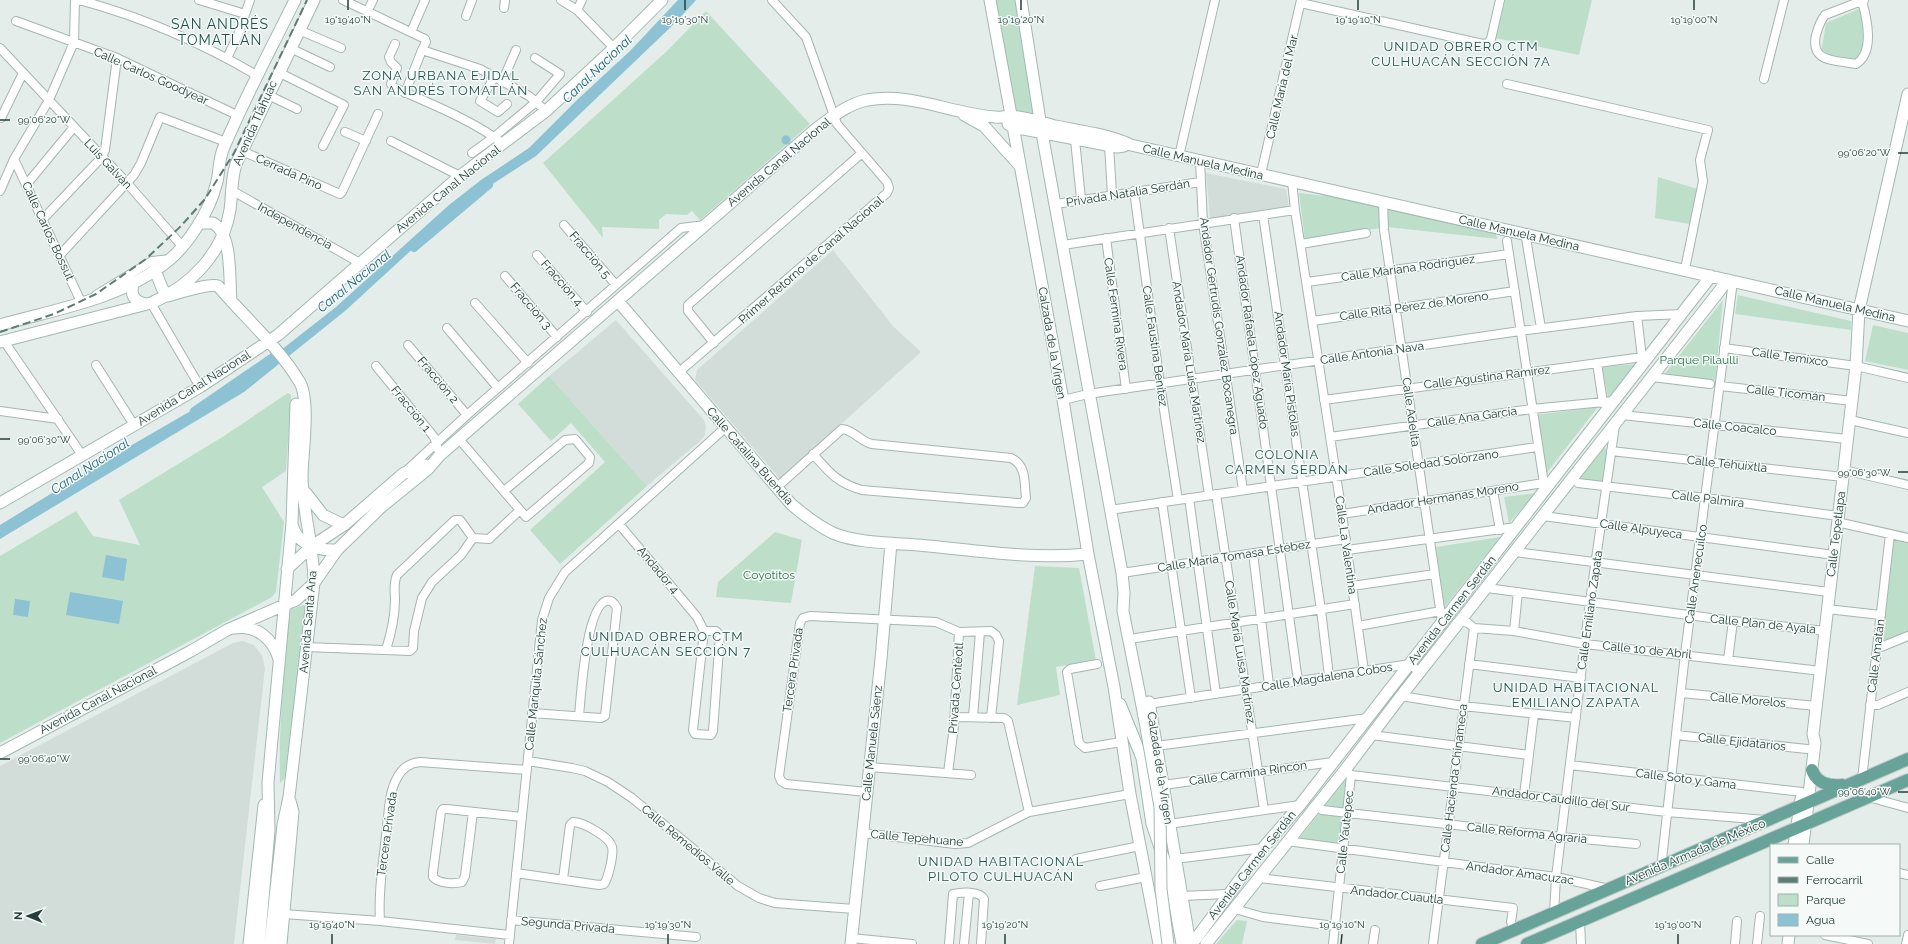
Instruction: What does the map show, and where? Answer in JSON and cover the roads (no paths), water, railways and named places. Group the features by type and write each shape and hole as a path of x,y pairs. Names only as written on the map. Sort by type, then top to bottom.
{"main road":[{"name":"Avenida Armada de México","path":"1482,944 1770,820 1803,799 1846,785 1908,759"},
{"path":"1812,770 1821,783 1831,786 1846,785"},
{"name":"Avenida Armada de México","path":"1527,944 1867,796 1908,780"}],"street":[{"path":"0,191 14,159 49,100 74,42 75,0"},
{"path":"79,0 166,28 227,58 258,76"},
{"path":"200,0 245,14"},
{"path":"227,58 250,0"},
{"name":"Avenida Tláhuac","path":"0,324 82,304 134,282 156,270 171,259 199,223 214,194 221,155 226,142 296,0"},
{"name":"Avenida Tláhuac","path":"2,342 149,304 167,296 195,275 211,257 224,236 230,210 234,171 278,72 314,0"},
{"path":"343,0 426,40 405,93"},
{"path":"367,12 373,0"},
{"path":"409,32 425,0"},
{"path":"466,16 472,0"},
{"path":"561,0 577,10 614,48"},
{"path":"577,10 582,0"},
{"name":"Avenida Canal Nacional","path":"0,503 271,344 360,263 460,176 546,110 614,48 662,0"},
{"name":"Primer Retorno de Canal Nacional","path":"678,373 887,193 889,188 887,182 838,124 806,37 772,0"},
{"name":"Calzada de la Virgen","path":"990,0 1063,400 1088,554 1114,687 1121,742 1130,794 1159,944"},
{"name":"Calzada de la Virgen","path":"1021,0 1088,394 1122,573 1124,593 1123,611 1160,807 1161,889 1168,944"},
{"path":"1179,156 1215,0"},
{"path":"1301,1 1483,44 1488,43 1491,40 1500,0"},
{"path":"1764,79 1784,0"},
{"name":"Calle María del Mar","path":"1261,174 1301,1"},
{"path":"1863,1 1867,20 1868,36 1865,53 1860,62 1856,64 1821,57 1816,53 1814,45 1821,20 1825,15 1863,1"},
{"name":"Calle Carlos Goodyear","path":"16,21 118,58 239,116"},
{"path":"299,30 341,48"},
{"path":"395,44 389,57 391,62 397,68 392,86 454,116 494,137 503,144"},
{"name":"Luis Galván","path":"0,48 127,183 182,246"},
{"path":"290,48 330,67"},
{"path":"422,50 470,64 529,96 546,110"},
{"path":"507,104 498,112 480,101 498,80 516,50"},
{"path":"43,219 102,157 105,150 118,58"},
{"path":"472,153 536,102 560,74 536,58"},
{"path":"278,72 344,105 323,146"},
{"path":"1,118 23,73"},
{"path":"1507,84 1708,130 1700,160 1703,181 1685,270"},
{"name":"Calle Tepetlapa","path":"1803,799 1812,770 1815,743 1813,734 1816,706 1856,366 1859,310 1908,94"},
{"path":"268,95 298,109"},
{"name":"Avenida Canal Nacional","path":"0,753 192,651 227,630 296,600 314,583 337,550 380,508 428,469 439,456 817,128 832,111 881,98 911,100 956,111 1042,128"},
{"path":"956,111 984,126 1021,167"},
{"path":"345,132 366,141 378,114"},
{"path":"60,256 127,183 141,164 158,118 164,118 226,142"},
{"path":"26,185 74,127"},
{"path":"1042,128 1075,140 1109,145 1131,145"},
{"path":"1042,128 1118,139 1131,145"},
{"path":"1075,140 1081,199"},
{"name":"Cerrada Pino","path":"242,151 336,194 342,192 366,141"},
{"path":"391,141 460,176"},
{"path":"1109,145 1112,195"},
{"name":"Calle Manuela Medina","path":"1131,145 1908,321"},
{"path":"714,343 688,311 688,305 862,153"},
{"name":"Calle Carlos Bossut","path":"14,159 82,304"},
{"name":"Andador Gertrudis González Bocanegra","path":"1200,161 1203,223 1243,490"},
{"name":"Calle La Valentina","path":"1292,181 1295,210 1346,539 1364,671"},
{"name":"Privada Natalia Serdán","path":"1056,204 1200,182"},
{"name":"Independencia","path":"231,190 360,263"},
{"name":"Calle Faustina Benítez","path":"1134,191 1160,384 1178,500"},
{"name":"Calle Adelita","path":"1383,202 1384,230 1442,616"},
{"path":"1062,245 1295,210"},
{"name":"Andador María Pistolas","path":"1263,215 1303,481 1329,676"},
{"name":"Andador Rafaela López Aguado","path":"1234,218 1298,681"},
{"path":"199,223 213,223 220,228 224,236 227,248 231,302"},
{"name":"Avenida Canal Nacional","path":"287,569 312,546 344,525 404,473 467,414 587,312 681,228 705,224"},
{"name":"Fracción 5","path":"564,225 616,285"},
{"name":"Andador María Luisa Martínez","path":"1169,228 1192,380 1213,495"},
{"path":"1301,244 1366,233"},
{"name":"Calle Fermina Rivera","path":"1106,238 1126,389"},
{"path":"1526,238 1541,328"},
{"path":"1507,241 1544,486"},
{"name":"Calle Mariana Rodríguez","path":"1307,282 1509,254"},
{"name":"Fracción 4","path":"537,255 587,312"},
{"name":"Avenida Tláhuac","path":"82,304 152,260 171,259"},
{"path":"156,270 162,288 167,296"},
{"name":"Fracción 3","path":"505,276 557,337"},
{"name":"Avenida Carmen Serdán","path":"1191,944 1263,848 1300,805 1410,664 1442,616 1516,528 1544,486 1609,402 1682,314 1711,276"},
{"name":"Avenida Carmen Serdán","path":"1206,944 1287,841 1348,773 1371,735 1401,696 1652,377 1731,281"},
{"name":"Calle Anenecuilco","path":"1661,868 1680,693 1711,462 1731,281"},
{"path":"134,282 132,290 133,297 139,303 149,304 200,387"},
{"name":"Avenida Santa Ana","path":"167,296 214,284 218,286 289,365 295,376 300,381 304,401 304,489 312,546 314,583 289,797 283,825 270,944"},
{"name":"Calle Rita Pérez de Moreno","path":"1312,321 1515,291"},
{"name":"Calle Catalina Buendía","path":"618,301 776,488 797,509 833,533 845,537 892,543 1042,555 1065,556 1088,554"},
{"path":"475,303 528,362"},
{"name":"Calle Antonia Nava","path":"1063,400 1088,394 1256,371 1541,328 1637,316 1682,314"},
{"path":"1637,316 1646,356"},
{"path":"447,328 498,388"},
{"path":"2,342 58,418 82,455"},
{"name":"Fracción 2","path":"408,345 467,414"},
{"name":"Calle Temixco","path":"1724,348 1856,366 1908,378"},
{"name":"Calle Agustina Ramírez","path":"1324,400 1408,387 1646,356"},
{"path":"1597,363 1609,402"},
{"path":"96,365 134,425"},
{"name":"Fracción 1","path":"376,366 434,437 439,456"},
{"name":"Avenida Santa Ana","path":"249,944 261,820 268,783 283,605 292,523 297,412 295,376"},
{"path":"1652,377 1710,384"},
{"name":"Calle Ticomán","path":"1720,386 1852,401"},
{"name":"Calle Ana García","path":"1330,437 1532,409 1609,402"},
{"path":"0,411 58,418"},
{"name":"Calle Coacalco","path":"1622,416 1715,424 1847,439"},
{"path":"1850,420 1908,433"},
{"name":"Calle Emiliano Zapata","path":"1554,914 1556,877 1590,601 1597,563 1615,425"},
{"name":"Calle Mariquita Sánchez","path":"509,944 542,620 549,598 565,572 725,428"},
{"path":"776,488 813,454 842,428 847,429 865,443 1011,458 1022,466 1026,498 1023,503 1018,504 862,490 846,485 833,476 813,454"},
{"path":"459,439 526,518 589,463 590,457 574,439 565,440 504,491"},
{"name":"Calle Soledad Solórzano","path":"1110,510 1537,447"},
{"name":"Calle Tehuixtla","path":"1611,451 1843,474 1908,485"},
{"name":"Avenida Canal Nacional","path":"404,473 414,471 439,456"},
{"name":"Calle Palmira","path":"1578,484 1706,498 1838,519 1908,538"},
{"name":"Andador Hermanas Moreno","path":"1342,514 1494,491 1544,486"},
{"path":"304,489 309,498 323,515 344,525"},
{"path":"1494,491 1500,530"},
{"name":"Calle María Luisa Martínez","path":"1213,495 1226,557 1264,810"},
{"path":"1189,498 1216,694"},
{"path":"1162,502 1191,698"},
{"path":"473,538 489,539 520,510"},
{"name":"Calle Alpuyeca","path":"1543,516 1834,555"},
{"path":"386,650 391,631 395,600 393,584 397,575 455,520 460,520 473,538"},
{"path":"292,523 293,530 300,540 324,550 337,550"},
{"name":"Andador 4","path":"619,524 697,617 704,630"},
{"path":"1347,550 1516,528"},
{"name":"Calle Amatán","path":"1862,778 1890,534"},
{"path":"306,647 410,651 413,648 414,631 422,598 432,582 460,555 473,538"},
{"name":"Calle María Tomasa Estébez","path":"1122,573 1346,539"},
{"name":"Calle Manuela Sáenz","path":"851,941 892,543"},
{"path":"1515,552 1696,574 1733,581 1829,592"},
{"path":"1253,553 1269,686"},
{"path":"1352,586 1435,574"},
{"name":"Calle Plan de Ayala","path":"1487,588 1690,616 1825,631"},
{"path":"1514,631 1518,592"},
{"name":"Calzada de la Virgen","path":"1124,593 1131,609 1191,944"},
{"path":"532,713 601,718 605,716 617,608 615,603 610,600 601,605 595,615 589,633 579,716"},
{"path":"1136,638 1355,604"},
{"path":"1828,609 1881,615"},
{"name":"Tercera Privada","path":"867,792 786,784 781,781 779,776 800,622 803,618 810,616 885,619"},
{"path":"1358,626 1442,616"},
{"name":"Privada Centéotl","path":"885,619 936,622 960,632 955,717 948,773"},
{"path":"1460,621 1468,623 1474,628"},
{"path":"1728,660 1733,621"},
{"path":"227,630 245,628 262,634 274,647 279,664"},
{"name":"Calle 10 de Abril","path":"1474,628 1514,631 1585,644 1685,654 1821,671"},
{"name":"Calle Hacienda Chinameca","path":"1433,944 1474,628"},
{"path":"704,630 716,631 720,635 713,731 710,735 695,734 693,730 704,630"},
{"path":"960,632 991,631 996,635 999,641 991,718"},
{"path":"973,717 980,632"},
{"path":"1877,646 1882,647 1908,636"},
{"path":"1097,664 1067,672 1079,743 1081,747 1085,748 1121,742"},
{"path":"1410,664 1420,673"},
{"name":"Calle Magdalena Cobos","path":"1149,704 1410,664"},
{"path":"1469,664 1581,678"},
{"name":"Calzada de la Virgen","path":"1114,687 1142,758 1152,824 1170,877 1182,944"},
{"path":"1870,705 1878,705 1908,692"},
{"name":"Calle Morelos","path":"1680,693 1816,706"},
{"path":"1401,696 1463,706 1576,718"},
{"path":"1524,795 1534,714"},
{"path":"955,717 1004,718 1008,721 1015,759 1029,812"},
{"path":"1156,746 1368,718"},
{"name":"Calle Tepetlapa","path":"1803,844 1801,825 1808,742 1813,734"},
{"path":"1371,735 1529,756"},
{"name":"Calle Ejidatarios","path":"1676,735 1808,749"},
{"name":"Tercera Privada","path":"380,921 381,882 391,796 396,780 403,768 411,763 420,762 516,769"},
{"name":"Calle Carmina Rincón","path":"1162,785 1333,762"},
{"name":"Calle Soto y Gama","path":"1570,765 1671,777 1803,799"},
{"name":"Calle Remedios Valle","path":"516,769 528,766 578,770 608,782 632,798 738,886 759,898 775,903 854,909"},
{"path":"869,767 971,775"},
{"name":"Andador Caudillo del Sur","path":"1348,773 1667,812 1770,820"},
{"name":"Calle Yautepec","path":"1333,944 1347,812 1348,773"},
{"name":"Avenida Santa Ana","path":"259,944 269,831 268,783"},
{"name":"Calle Tepehuane","path":"863,833 948,843 968,843 1029,812 1130,794"},
{"path":"1867,796 1908,808"},
{"name":"Avenida Santa Ana","path":"281,944 293,812 289,797"},
{"path":"1169,824 1300,805"},
{"path":"473,812 465,876 462,882 456,883 436,881 433,878 433,872 441,812 443,809 447,809 522,817"},
{"name":"Calle Reforma Agraria","path":"1322,810 1636,844"},
{"path":"516,873 599,885 604,884 607,880 612,848 609,842 588,826 573,822 570,825 563,879"},
{"name":"Calle Tepetlapa","path":"1794,844 1801,825"},
{"name":"Andador Amacuzac","path":"1287,841 1556,877 1610,889"},
{"path":"1076,859 1140,846"},
{"path":"1175,859 1263,848"},
{"path":"1100,886 1146,878"},
{"name":"Andador Cuautla","path":"1259,878 1513,908 1511,922 1514,931"},
{"path":"964,944 969,893"},
{"path":"948,944 953,894 969,893 979,894 984,900 981,944"},
{"path":"1182,896 1228,894"},
{"path":"1235,909 1263,917 1334,926"},
{"path":"284,914 380,921 510,935"},
{"path":"1757,944 1760,916"},
{"name":"Segunda Privada","path":"511,920 696,937"},
{"path":"1580,921 1581,944"},
{"path":"1735,944 1737,922"},
{"path":"1373,944 1375,930"},
{"path":"1906,944 1908,935"},
{"path":"1830,936 1868,944"},
{"path":"851,941 912,944"}],"water":[{"name":"Canal Nacional","path":"678,0 696,0 675,23 536,156 477,194 453,212 345,311 244,392 0,539 0,525 106,460 239,383 336,307 449,205 481,180 529,148 577,100 630,51"},
{"path":"784,136 788,136 790,140 788,144 784,144 782,142 782,138"},
{"path":"106,555 127,559 124,581 102,577"},
{"path":"70,592 123,601 119,624 66,615"},
{"path":"15,599 30,601 28,617 13,615"}],"waterway":[{"name":"Canal Nacional","path":"414,248 489,185"},
{"name":"Canal Nacional","path":"194,411 277,354"}],"railway":[{"path":"0,332 54,314 96,294 146,259 181,226 205,199 234,153 307,0"}],"district":[{"name":"SAN ANDRÉS TOMATLÁN","path":"220,32"},
{"name":"UNIDAD OBRERO CTM CULHUACÁN SECCIÓN 7A","path":"1461,54"},
{"name":"ZONA URBANA EJIDAL SAN ANDRÉS TOMATLÁN","path":"441,82"},
{"name":"COLONIA CARMEN SERDÁN","path":"1287,462"},
{"name":"UNIDAD OBRERO CTM CULHUACÁN SECCIÓN 7","path":"666,644"},
{"name":"UNIDAD HABITACIONAL EMILIANO ZAPATA","path":"1576,694"},
{"name":"UNIDAD HABITACIONAL PILOTO CULHUACÁN","path":"1001,868"}],"park label":[{"name":"Parque Pilaulli","path":"1699,360"},
{"name":"Coyotitos","path":"769,575"}]}
